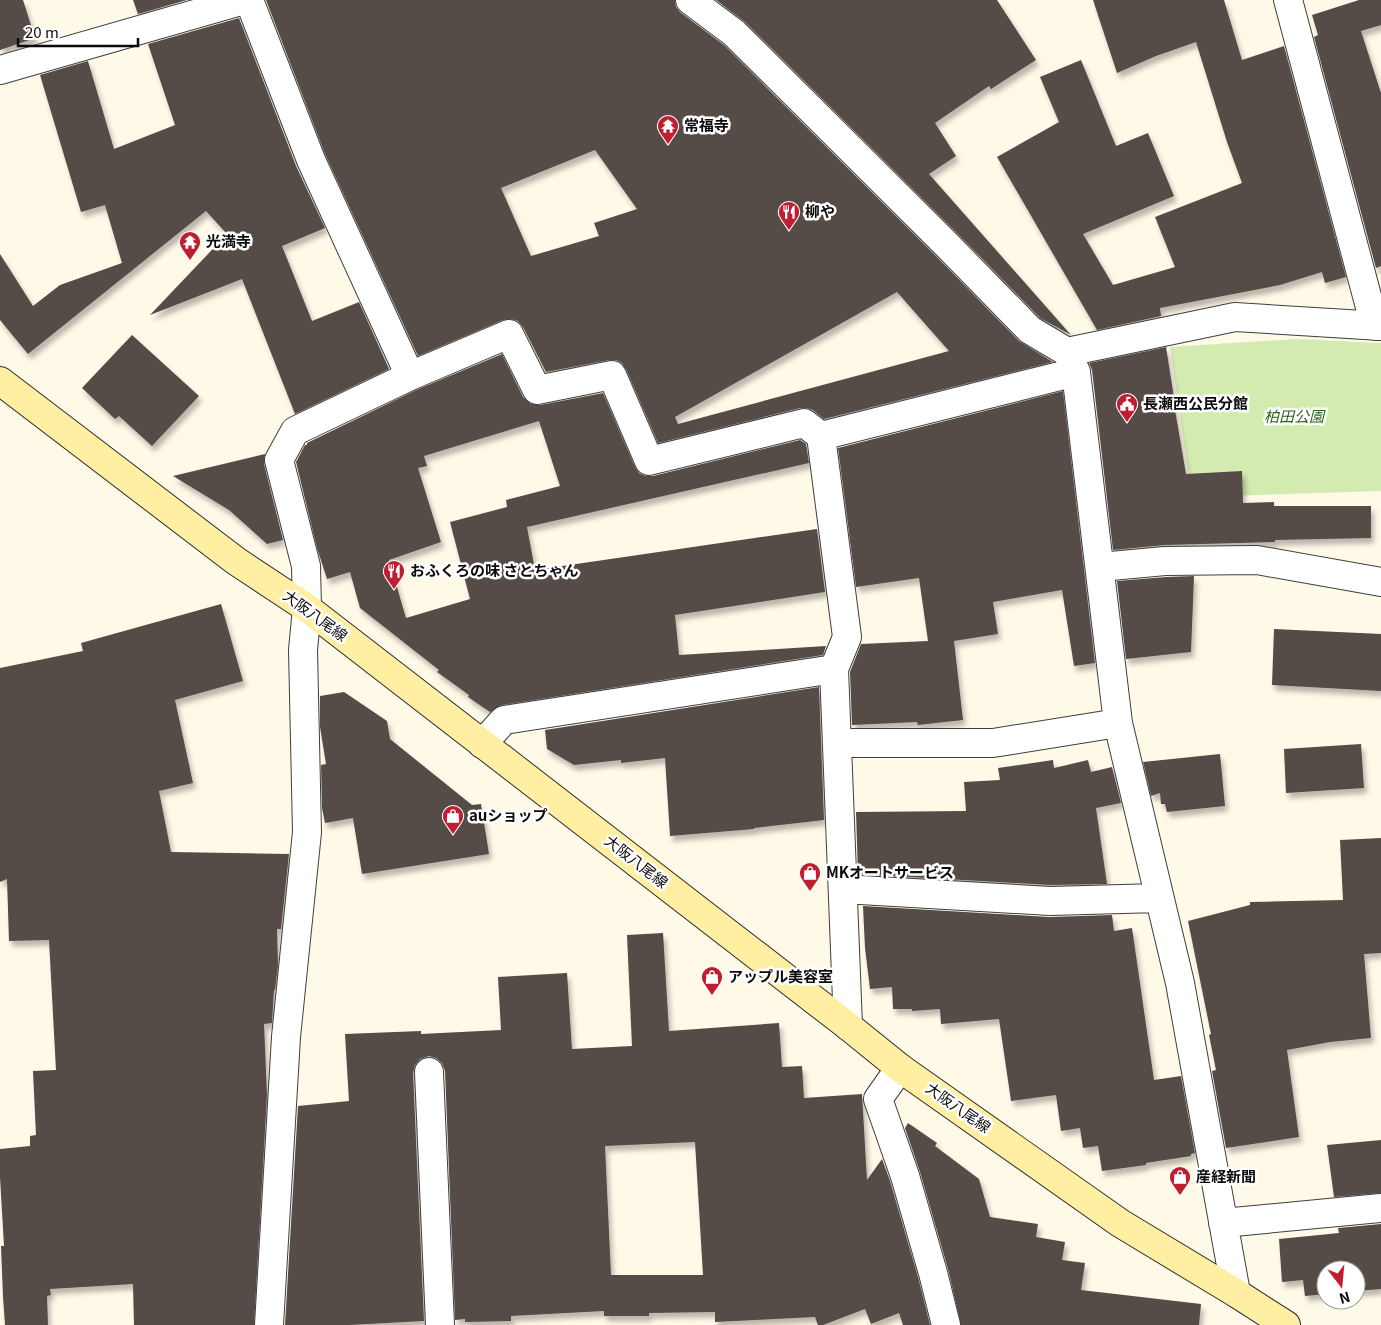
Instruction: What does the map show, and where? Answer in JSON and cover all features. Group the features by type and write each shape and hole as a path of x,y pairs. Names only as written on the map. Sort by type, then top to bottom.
{"main road":[{"name":"大阪八尾線","path":"0,381 236,561 307,608 900,1068 1120,1223 1236,1292 1286,1325"}],"street":[{"path":"0,70 244,0"},
{"path":"249,0 311,160 410,376"},
{"path":"690,0 734,33 1030,330 1072,362 1100,567 1118,723 1180,984 1236,1292"},
{"path":"821,436 1072,362 1235,317 1378,326 1288,0"},
{"path":"269,1325 286,1037 307,832 302,650 307,608 306,566 279,460 295,431 410,376 509,334 537,390 612,375 649,460 804,423 821,436 847,637 834,669 848,1026"},
{"path":"1100,567 1165,560 1257,560 1381,582"},
{"path":"482,744 504,720 834,669"},
{"path":"838,743 993,743 1118,723"},
{"path":"843,889 1050,901 1159,898"},
{"path":"900,1068 878,1099 907,1185 933,1272 946,1325"},
{"path":"429,1072 440,1325"},
{"path":"1223,1223 1381,1208"}],"green space":[{"name":"柏田公園","path":"1297,339 1381,343 1381,491 1192,497 1170,347"}],"building":[{"path":"0,0 23,0 35,38 0,50"},
{"path":"133,0 187,0 138,14"},
{"path":"266,0 675,0 676,7 680,12 724,45 1019,341 1053,362 824,419 813,410 800,408 658,443 622,363 616,360 609,360 546,372 518,321 511,319 503,320 418,356 325,154","holes":["595,150 637,209 594,223 599,236 531,256 501,188","897,292 949,351 678,424 675,417"]},
{"path":"716,0 997,0 1036,60 991,89 989,86 935,123 956,156 929,174 1071,335 1040,318 745,22"},
{"path":"1093,0 1224,0 1242,60 1284,46 1346,277 1325,283 1322,272 1280,285 1160,308 1161,316 1097,330 997,157 1059,122 1040,77 1081,60 1116,146 1148,133 1174,196 1083,234 1113,285 1175,267 1155,217 1242,183 1227,142 1196,42 1156,56 1117,73"},
{"path":"1359,0 1381,0 1381,25 1361,31 1381,93 1381,266 1376,268 1314,37 1318,35 1312,15"},
{"path":"239,18 296,166 325,228 282,246 312,321 359,302 389,369 295,414 242,279 150,315 227,234 206,211 28,354 0,320 0,254 33,306 60,285 122,263 105,205 81,212 40,75 88,61 114,149 175,125 148,44"},
{"path":"132,335 199,396 152,446 119,416 115,419 82,388"},
{"path":"1166,347 1186,474 1242,471 1243,503 1274,502 1274,506 1371,506 1371,538 1165,545 1113,550 1092,370 1089,363"},
{"path":"502,354 523,397 531,404 540,405 603,393 635,467 639,473 645,476 653,476 800,440 806,444 809,463 527,527 535,570 817,529 825,592 675,615 679,655 826,646 823,655 502,705 490,712 468,697 469,695 437,672 439,670 360,608 350,572 327,579 317,548 296,462 307,443 416,390","holes":["539,421 560,486 506,500 507,507 450,522 470,599 406,618 389,560 441,542 418,468 427,466 424,456"]},
{"path":"1063,391 1095,663 1074,666 1062,590 993,602 998,634 954,641 963,720 918,725 917,722 852,725 850,672 861,644 928,641 919,578 856,587 838,448"},
{"path":"265,454 264,464 283,540 267,544 229,510 173,476"},
{"path":"1194,576 1191,652 1126,659 1117,581"},
{"path":"221,604 243,681 175,700 193,783 159,791 171,852 289,854 281,929 277,929 278,965 272,1023 264,1024 267,1095 254,1325 134,1325 133,1284 50,1289 51,1295 47,1296 48,1325 5,1325 1,1246 4,1246 0,1149 30,1146 30,1136 36,1135 33,1071 56,1070 49,940 9,941 7,879 0,882 0,668 83,651 81,643"},
{"path":"1274,629 1381,634 1381,691 1272,685"},
{"path":"819,687 824,820 754,829 670,836 665,758 621,763 621,760 574,765 547,749 545,730"},
{"path":"344,692 387,721 390,739 472,805 481,804 489,854 362,874 353,818 325,823 322,808 321,765 326,764 320,727 320,696"},
{"path":"1361,744 1364,788 1286,793 1284,749"},
{"path":"1220,754 1225,806 1167,812 1165,804 1161,804 1160,793 1151,796 1143,762"},
{"path":"1053,760 1054,768 1088,760 1091,772 1112,767 1121,803 1096,808 1107,884 1050,885 858,874 856,812 966,811 964,782 1000,780 998,768"},
{"path":"1381,838 1381,953 1364,954 1371,1038 1330,1042 1287,1050 1299,1137 1226,1148 1212,1071 1216,1070 1209,1035 1211,1034 1188,921 1250,905 1250,902 1343,900 1340,840"},
{"path":"863,906 1049,917 1112,915 1114,931 1132,928 1154,1080 1181,1076 1195,1153 1191,1154 1191,1156 1146,1163 1146,1165 1102,1171 1098,1146 1083,1148 1080,1128 1061,1131 1056,1095 1011,1101 999,1019 941,1024 940,1009 912,1011 912,1009 893,1009 892,987 870,989 865,948"},
{"path":"663,933 669,1031 779,1023 782,1067 802,1066 804,1098 862,1094 867,1180 882,1159 918,1277 930,1325 903,1325 899,1313 871,1324 865,1309 823,1325 818,1325 815,1317 715,1322 715,1312 649,1313 649,1316 604,1316 604,1311 511,1316 511,1321 465,1322 465,1319 455,1320 445,1071 442,1063 436,1058 429,1056 420,1059 415,1065 413,1073 424,1321 349,1325 285,1325 298,1106 349,1101 345,1034 421,1031 421,1034 501,1030 498,977 567,973 572,1049 632,1046 627,935","holes":["695,1142 703,1275 611,1275 605,1146"]},
{"path":"908,1123 937,1143 935,1146 979,1179 990,1217 1038,1224 1036,1237 1065,1242 1062,1260 1085,1263 1081,1290 1201,1304 1199,1325 961,1325 948,1269 920,1172 905,1128"},
{"path":"1381,1140 1381,1193 1334,1197 1327,1145"},
{"path":"1381,1224 1381,1289 1366,1290 1366,1260 1316,1260 1316,1295 1305,1296 1303,1280 1282,1282 1279,1239 1339,1233 1338,1228"}],"place":[{"name":"常福寺","path":"668,145"},
{"name":"柳や","path":"789,231"},
{"name":"光満寺","path":"190,261"},
{"name":"長瀬西公民分館","path":"1127,423"},
{"name":"おふくろの味 さとちゃん","path":"394,590"},
{"name":"auショップ","path":"453,835"},
{"name":"MKオートサービス","path":"810,892"},
{"name":"アップル美容室","path":"712,996"},
{"name":"産経新聞","path":"1180,1196"}]}
